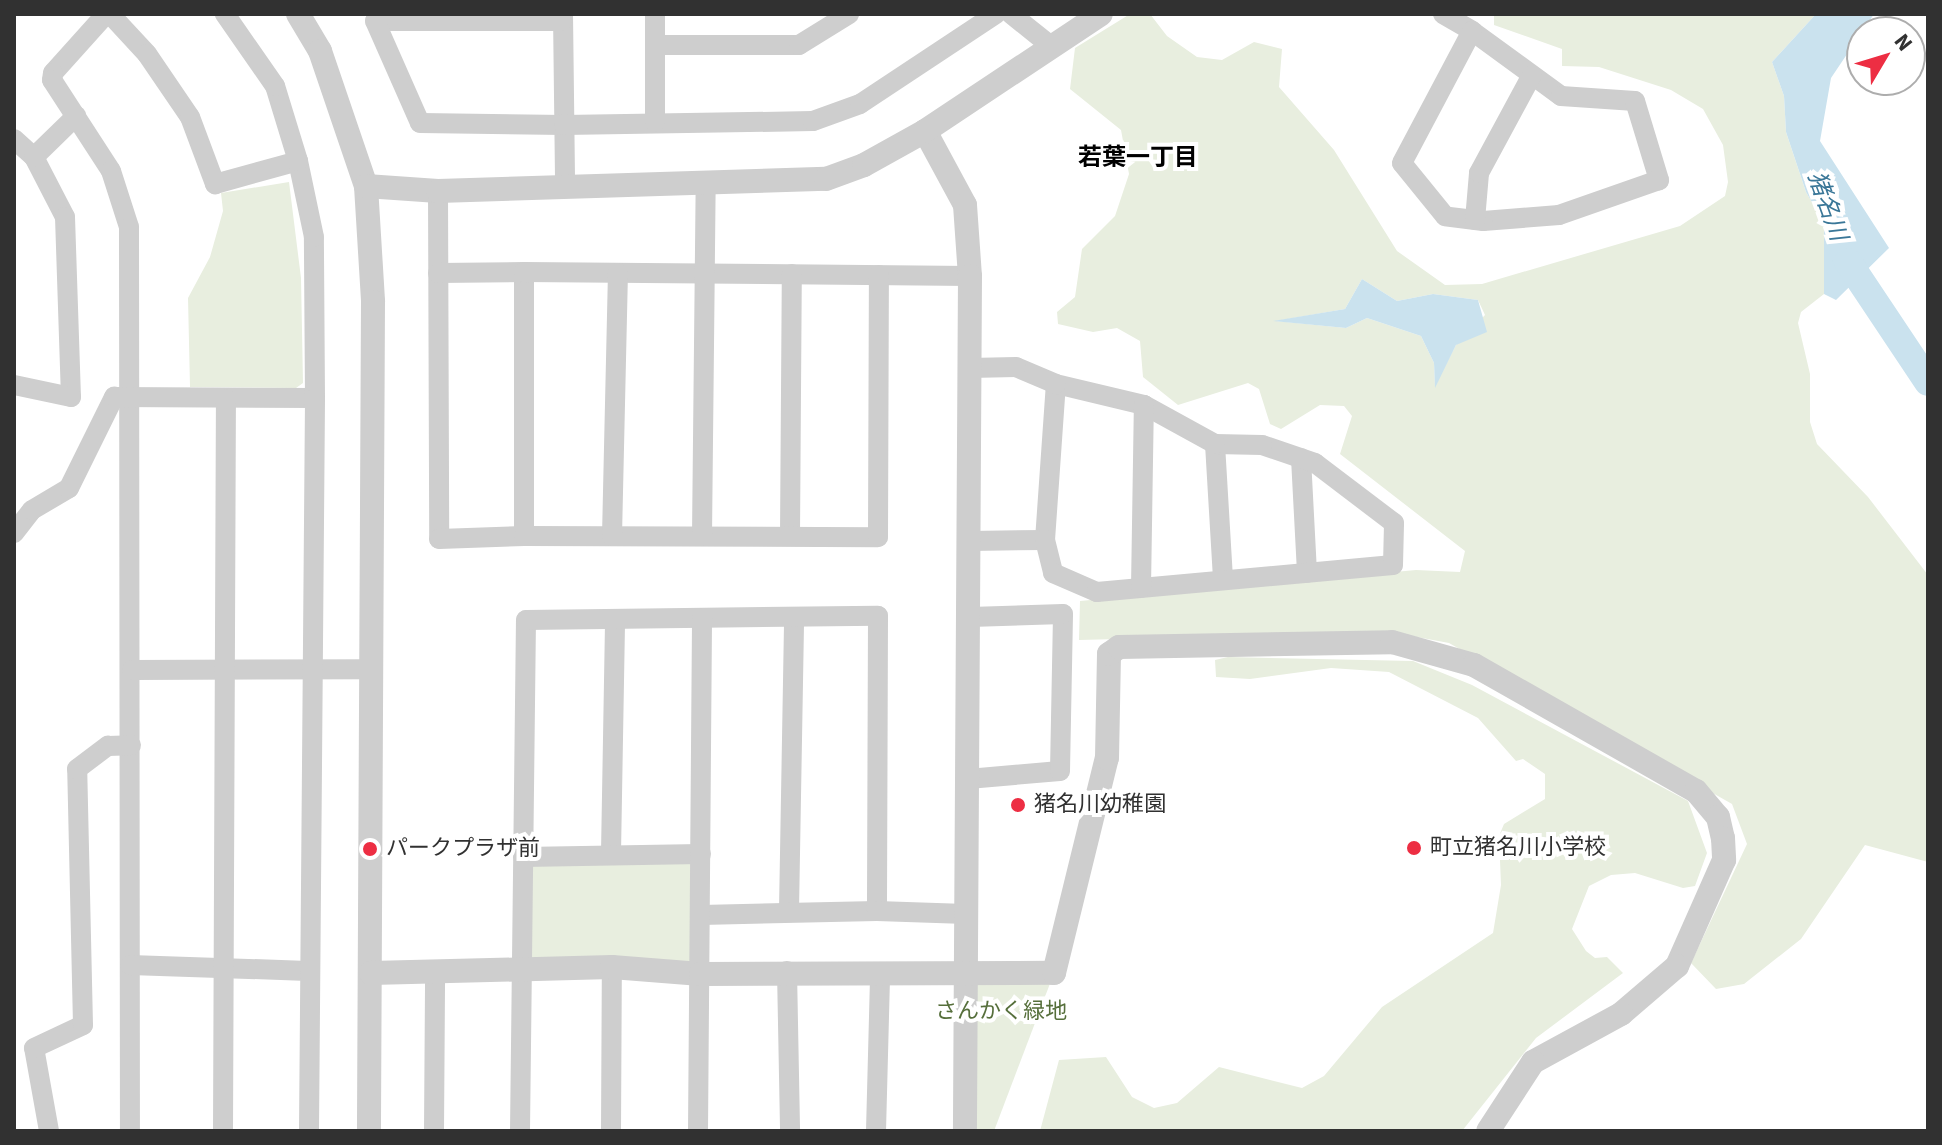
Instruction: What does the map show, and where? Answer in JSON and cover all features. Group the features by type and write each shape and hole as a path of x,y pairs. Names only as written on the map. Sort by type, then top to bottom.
{"street":[{"path":"130,1131 132,670 129,227 111,171 76,116 54,89 53,73 108,14 147,54 190,117 215,184 298,161"},
{"path":"225,14 275,86 298,161 314,237 309,1131"},
{"path":"298,14 320,51 366,186 373,302 369,1131"},
{"path":"655,14 655,122"},
{"path":"655,45 799,45 849,14"},
{"path":"565,183 564,125 562,17 375,21 420,123 564,125 813,121 860,104 996,14"},
{"path":"1011,14 1051,46"},
{"path":"366,186 438,191 565,183 826,179 864,165 925,131 1101,14"},
{"path":"1443,14 1472,31 1561,96 1635,101 1659,180 1559,215 1475,220 1445,216 1402,163 1472,31"},
{"path":"1475,220 1479,173 1532,75"},
{"path":"34,157 76,116"},
{"path":"925,131 965,205 970,276 965,1131"},
{"path":"14,139 34,157 65,217 71,397 14,385"},
{"path":"702,536 706,182"},
{"path":"438,191 439,539 524,536 878,537 879,275"},
{"path":"524,272 524,536"},
{"path":"438,273 970,276"},
{"path":"612,536 618,273"},
{"path":"790,535 792,274"},
{"path":"970,368 1016,367 1056,384 1144,405 1215,444 1262,445 1315,463 1394,523 1393,565 1097,592 1053,573 1045,540 1056,384"},
{"path":"14,533 32,510 69,488 114,397 315,398"},
{"path":"223,1131 226,399"},
{"path":"1141,588 1144,405"},
{"path":"1215,444 1223,580"},
{"path":"1301,458 1307,573"},
{"path":"970,541 1045,540"},
{"path":"968,779 1060,771 1063,614 970,617"},
{"path":"520,1131 526,620 878,616 877,911"},
{"path":"789,911 794,617"},
{"path":"698,1131 702,618"},
{"path":"611,853 615,619"},
{"path":"371,973 612,967 701,974 787,971 1054,973 1107,758 1109,654 1119,647 1392,642 1443,653 1696,791 1718,817 1723,838 1724,860 1677,966 1630,1007 1533,1062 1488,1131"},
{"path":"132,670 372,669"},
{"path":"49,1131 34,1048 83,1025 77,769 108,746 131,745"},
{"path":"523,857 611,853 701,854"},
{"path":"701,915 789,911 966,914"},
{"path":"130,965 308,971"},
{"path":"611,1131 612,967"},
{"path":"787,971 790,1131"},
{"path":"434,1131 435,972"},
{"path":"876,1131 880,974"}],"green space":[{"path":"1130,14 1150,14 1167,36 1197,57 1222,60 1254,42 1282,49 1279,87 1334,150 1397,251 1445,285 1482,284 1680,226 1725,196 1728,182 1723,145 1703,109 1671,90 1599,67 1562,66 1562,49 1494,25 1494,14 1816,14 1772,62 1784,96 1786,132 1806,192 1824,223 1824,294 1801,312 1798,323 1810,374 1810,422 1817,444 1868,497 1928,575 1928,862 1865,845 1801,939 1744,984 1716,989 1691,963 1747,844 1732,804 1449,643 1390,632 1079,640 1080,601 1416,570 1460,572 1465,551 1340,454 1352,416 1344,406 1320,405 1281,429 1270,424 1259,389 1248,383 1178,405 1143,377 1140,341 1117,328 1093,332 1058,324 1057,312 1075,297 1082,249 1115,216 1129,174 1121,130 1070,89 1075,48","holes":["1362,279 1397,301 1433,294 1478,300 1485,315 1456,345 1435,386 1434,363 1421,336 1367,318 1346,328 1276,321 1345,309"]},
{"path":"289,182 301,278 303,383 296,388 190,387 188,298 210,257 223,211 221,193"},
{"path":"1228,657 1413,661 1472,685 1688,801 1707,853 1695,886 1683,888 1635,873 1611,875 1589,886 1572,929 1586,951 1595,958 1607,957 1623,973 1536,1038 1462,1131 1040,1131 1059,1060 1106,1057 1132,1097 1154,1108 1177,1103 1219,1067 1302,1088 1324,1076 1382,1007 1493,933 1501,885 1499,836 1504,824 1545,799 1545,774 1523,759 1516,761 1478,718 1389,672 1331,668 1250,679 1216,677 1215,660"},
{"path":"523,854 701,854 701,974 523,974"},
{"name":"さんかく緑地","path":"1054,973 994,1131 965,1131 966,974"}],"water":[{"path":"1816,14 1874,14 1846,16 1846,56 1831,78 1820,141 1889,248 1836,300 1824,294 1824,223 1806,192 1786,132 1784,96 1772,62"},
{"path":"1362,279 1397,301 1433,294 1478,300 1487,332 1456,345 1435,388 1434,363 1421,336 1367,318 1346,328 1273,321 1345,309"}],"waterway":[{"name":"猪名川","path":"1841,244 1848,262 1928,382"}],"place":[{"name":"猪名川幼稚園","path":"1018,805"},
{"name":"町立猪名川小学校","path":"1414,848"},
{"name":"パークプラザ前","path":"370,849"}],"district":[{"name":"若葉一丁目","path":"1138,158"}]}
